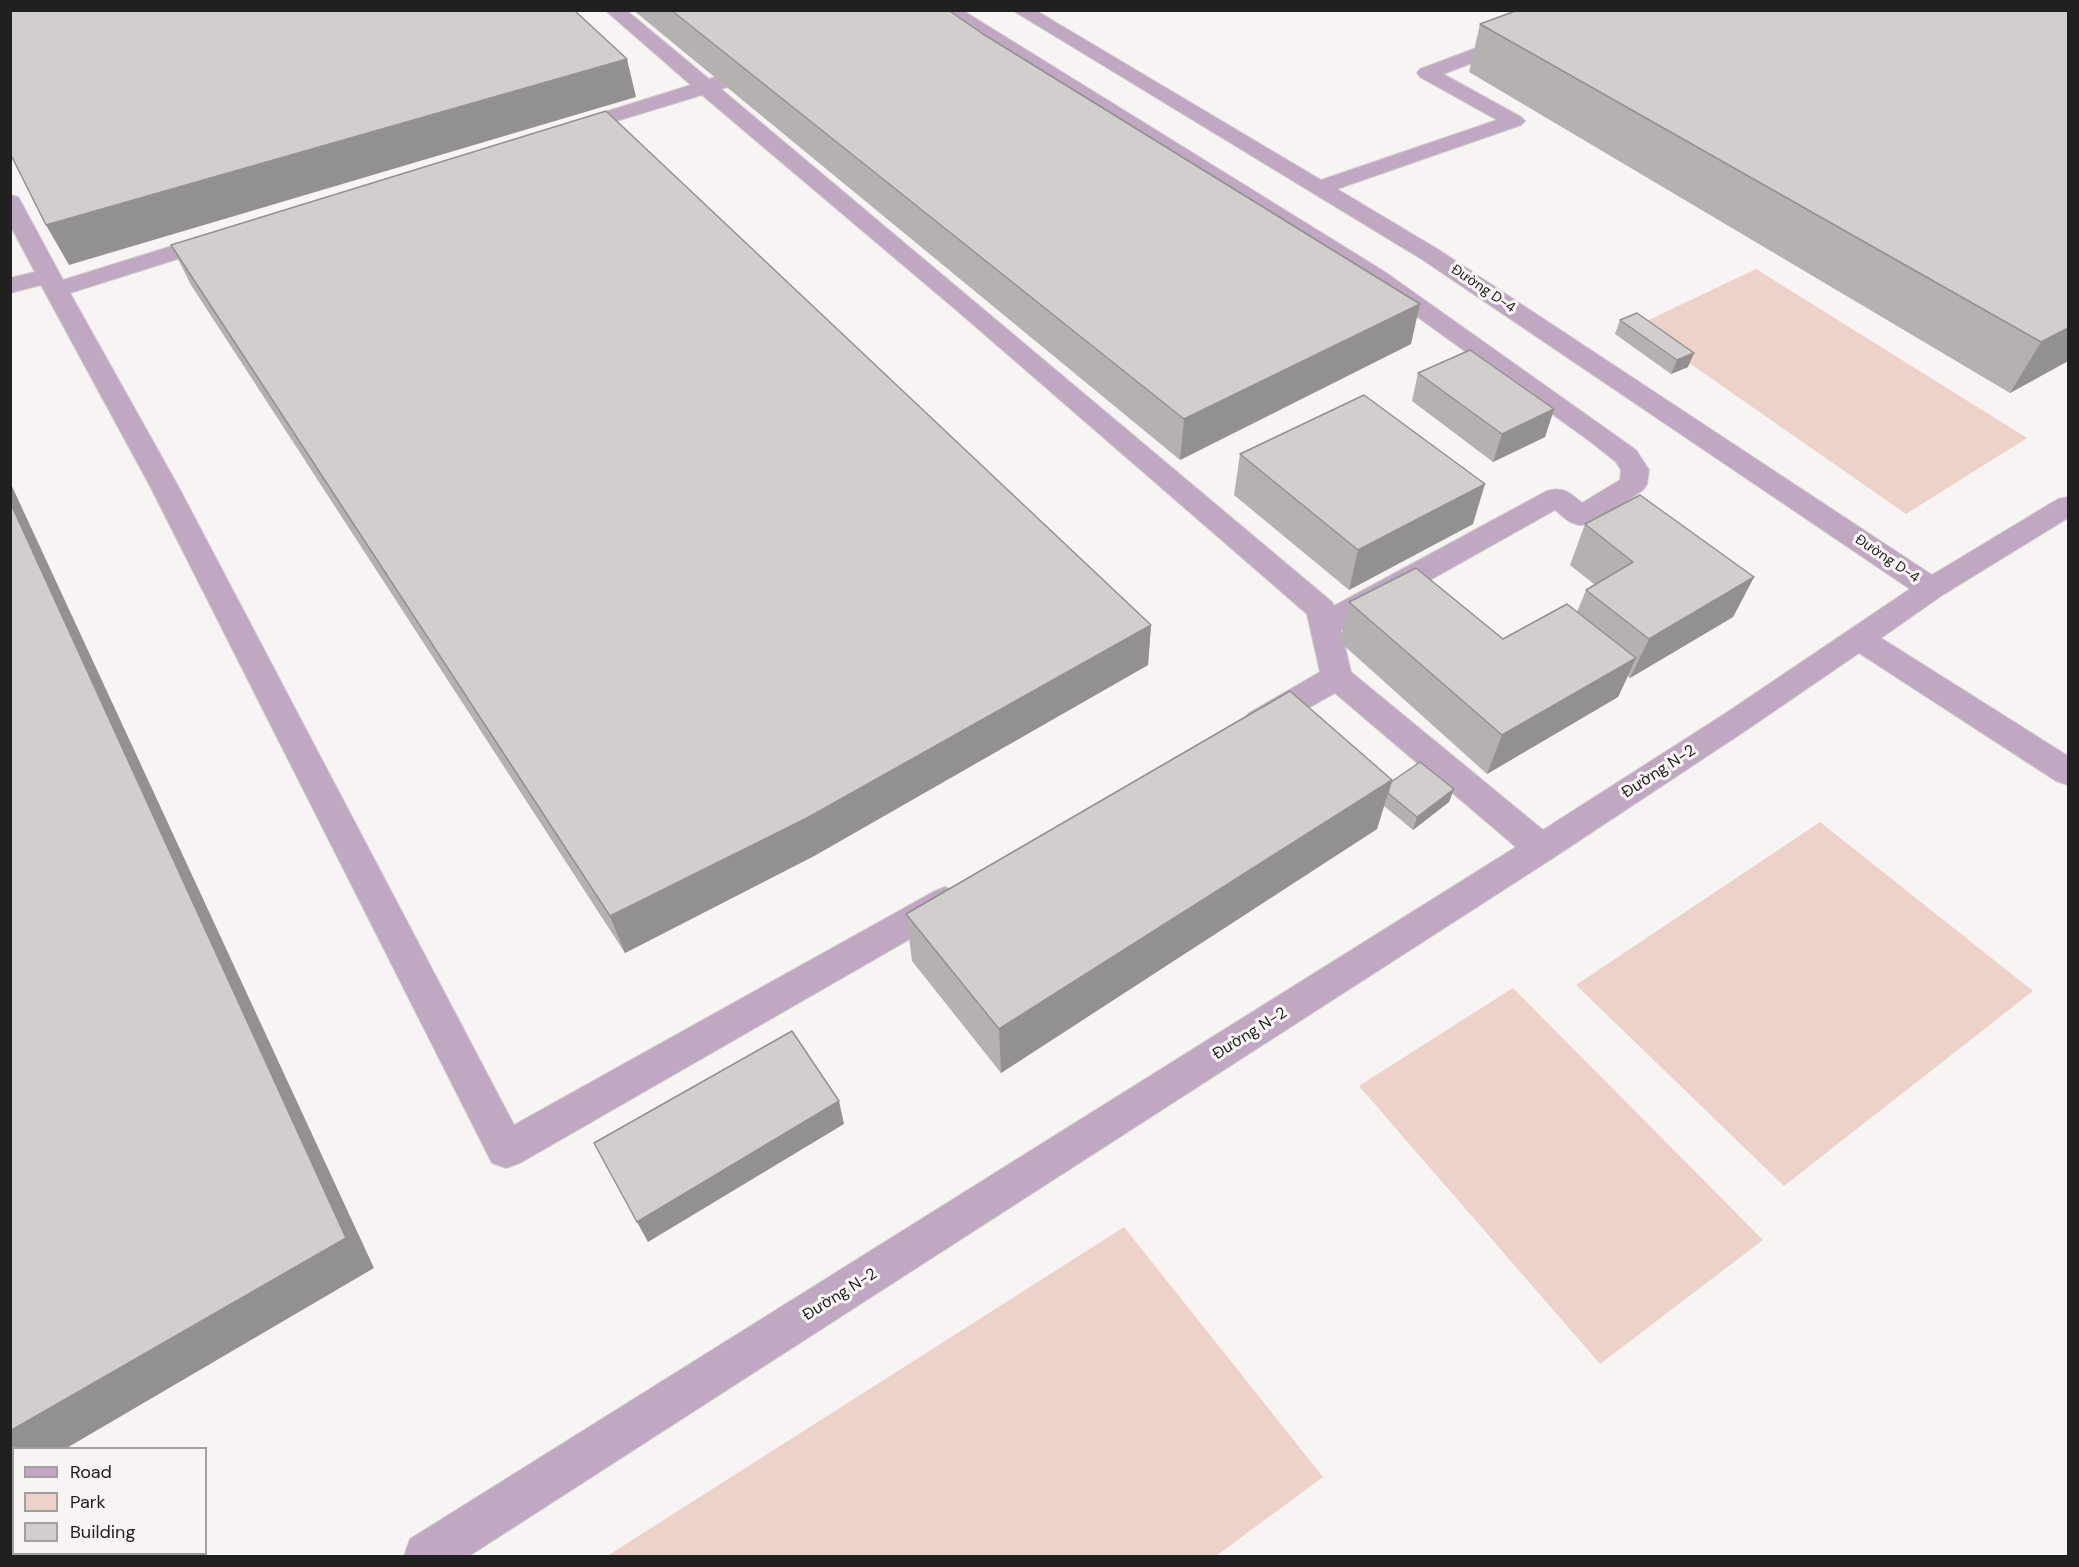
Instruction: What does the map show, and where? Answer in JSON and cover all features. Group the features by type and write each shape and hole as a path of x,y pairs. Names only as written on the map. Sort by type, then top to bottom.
{"street":[{"path":"614,10 1321,609 1337,676 1541,848"},
{"name":"Đường D-4","path":"1021,10 1431,255 1931,589"},
{"path":"1320,188 1514,121 1426,73 1597,10"},
{"path":"943,14 1377,277 1600,436 1626,456 1635,470 1633,484 1581,516 1557,497 1325,624"},
{"path":"548,136 784,63"},
{"path":"10,202 164,486 507,1150 974,886"},
{"path":"10,286 52,282 246,230"},
{"name":"Đường N-2","path":"427,1557 1541,848 1737,721 1931,589 2068,506"},
{"path":"1859,638 2068,772"},
{"path":"1233,737 1337,676"}],"green space":[{"path":"1756,269 2027,438 1906,514 1636,326"},
{"path":"1820,822 2033,991 1784,1186 1576,985"},
{"path":"1513,988 1763,1240 1600,1364 1359,1086"},
{"path":"1124,1227 1323,1477 1216,1556 607,1556"}],"building":[{"path":"16,10 574,10 627,59 46,225 10,153 10,12"},
{"path":"671,10 948,10 983,34 1420,304 1184,419"},
{"path":"1518,10 2068,10 2068,328 2041,342 1480,24"},
{"path":"606,111 1151,625 807,818 610,916 171,245"},
{"path":"1637,313 1694,353 1677,360 1620,320"},
{"path":"1470,350 1554,409 1502,434 1418,373"},
{"path":"1364,395 1485,484 1358,550 1240,454"},
{"path":"1640,495 1754,577 1649,639 1586,590 1633,562 1585,524"},
{"path":"10,502 346,1238 10,1431"},
{"path":"1416,568 1503,639 1567,604 1636,658 1502,735 1349,602"},
{"path":"1290,691 1392,780 999,1029 906,914"},
{"path":"1420,762 1454,789 1417,817 1388,793 1391,782"},
{"path":"792,1031 839,1101 637,1222 594,1143"}]}
